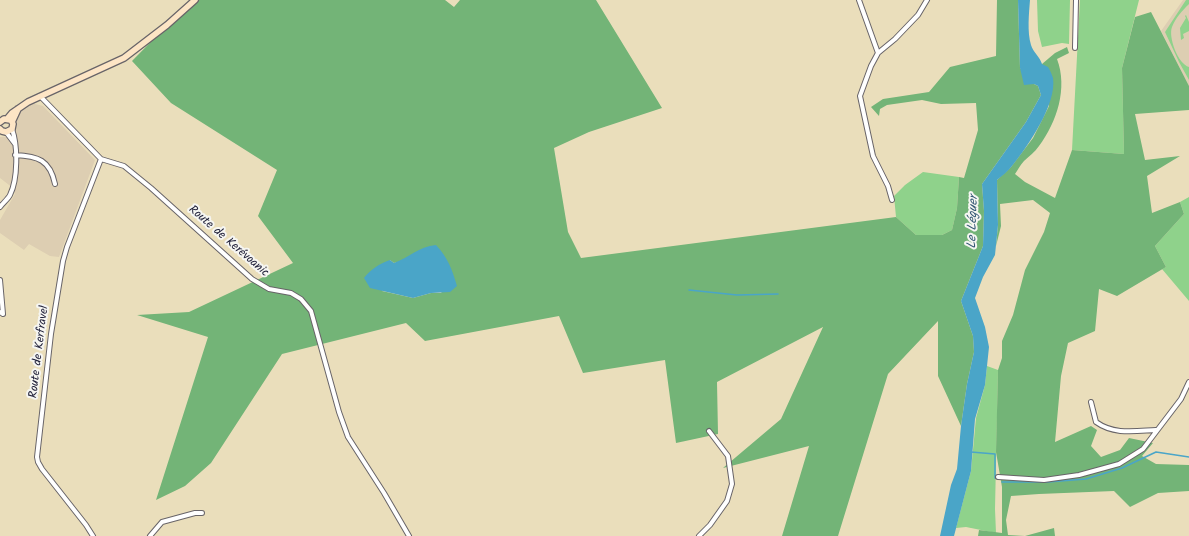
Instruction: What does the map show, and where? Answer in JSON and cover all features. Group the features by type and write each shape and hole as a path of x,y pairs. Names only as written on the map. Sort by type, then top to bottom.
{"main road":[{"path":"10,120 18,108 40,96 124,58 167,25 195,0"},
{"path":"0,122 2,120 10,120"},
{"path":"4,131 13,127 10,120"}],"street":[{"path":"858,0 878,53"},
{"path":"892,200 888,186 873,156 860,96 871,66 878,53 913,21 927,0"},
{"path":"1075,48 1076,0"},
{"name":"Route de Kerévoanic","path":"40,96 101,159 124,166 151,188 252,279 268,289 291,293 306,304 311,311 348,437 384,493 409,536"},
{"path":"0,207 9,197 15,179 15,144 4,131"},
{"path":"15,155 37,157 50,169 54,184"},
{"name":"Route de Kerfravel","path":"93,536 86,524 42,469 36,457 51,334 63,261 69,241 101,159"},
{"path":"0,280 3,314 0,312"},
{"path":"998,477 1044,480 1079,475 1119,464 1143,449 1180,399 1189,382"},
{"path":"1091,402 1096,422 1104,427 1126,432 1156,430"},
{"path":"699,536 710,525 727,502 732,484 728,456 709,431"},
{"path":"150,536 162,522 194,513 202,513"}],"shaded area":[{"path":"1183,0 1189,0 1189,86 1161,31"},
{"path":"31,103 43,106 95,160 59,257 50,256 29,244 24,250 0,233 0,220 15,194 13,188 0,178 0,137 6,137 16,130 16,119 22,110"}],"green space":[{"path":"192,0 445,0 454,7 460,0 596,0 662,108 589,132 554,148 568,232 581,258 896,217 916,235 942,235 952,230 957,208 959,177 964,178 978,130 976,103 941,104 922,100 887,105 880,109 879,116 871,107 883,99 929,92 950,67 996,56 997,0 1018,0 1020,68 1034,84 1038,86 1041,95 1026,122 982,184 984,211 983,246 961,301 973,336 974,352 967,384 961,426 938,376 938,321 888,374 838,536 782,536 809,446 723,468 781,419 823,327 717,382 718,434 676,443 665,360 583,373 559,316 425,341 406,323 282,354 211,463 185,486 156,500 208,337 137,315 189,312 293,263 258,216 277,170 171,103 132,61","holes":["390,260 394,263 401,261 442,293 431,293 413,298 382,291"]},
{"path":"1037,0 1070,0 1069,44 1062,43 1042,47 1038,31"},
{"path":"1080,0 1139,0 1122,68 1124,154 1072,150"},
{"path":"1186,0 1189,0 1189,4 1177,17 1172,27 1171,37 1175,50 1181,61 1189,67 1189,80 1165,32"},
{"path":"1151,12 1189,86 1189,110 1135,114 1145,160 1180,156 1147,176 1152,213 1180,202 1184,214 1155,246 1166,267 1117,296 1099,289 1095,331 1068,343 1061,376 1055,442 1091,426 1097,430 1091,446 1101,457 1120,450 1129,438 1153,443 1142,456 1156,464 1189,465 1189,491 1158,493 1130,507 1114,491 1011,496 1006,520 1008,535 1025,536 978,536 979,530 1002,533 1002,487 996,452 998,370 1002,358 1002,341 1013,315 1025,270 1044,232 1050,213 1033,200 1000,204 1001,226 996,246 998,225 997,180 1011,167 1033,138 1049,106 1042,64 1055,53 1067,47 1069,53 1057,59 1060,70 1061,93 1056,116 1039,146 1015,174 1025,182 1055,198 1072,150 1124,154 1122,68 1135,17"},
{"path":"1186,15 1189,22 1189,31 1183,34 1184,38 1181,40 1180,28 1186,18"},
{"path":"923,172 959,177 957,208 952,230 942,235 916,235 896,217 894,196 905,185"},
{"path":"1189,197 1189,301 1162,269 1166,267 1155,246 1184,214 1180,202"},
{"path":"987,366 998,370 995,509 996,533 966,527 956,528 971,471 976,418 985,385"},
{"path":"1054,528 1055,536 1025,536"}],"water":[{"path":"1018,0 1030,0 1029,28 1031,45 1042,64 1048,67 1053,78 1053,88 1051,100 1046,112 1033,136 1012,166 997,180 998,225 995,255 983,277 975,298 985,327 989,347 985,385 975,419 971,471 954,536 940,536 951,485 957,469 967,384 974,352 973,336 961,301 983,246 984,211 982,184 1026,122 1041,95 1038,86 1034,84 1024,85 1020,68"},
{"path":"436,245 444,254 457,286 450,292 431,293 413,298 370,288 364,278 372,269 382,263 390,260 394,263 400,261 419,250"}],"waterway":[{"path":"689,290 737,295 778,294"},
{"path":"971,452 995,454 995,478"},
{"path":"1002,482 1048,482 1086,479 1122,468 1156,452 1189,457"}],"water label":[{"name":"Le Léguer","path":"974,222"}]}
